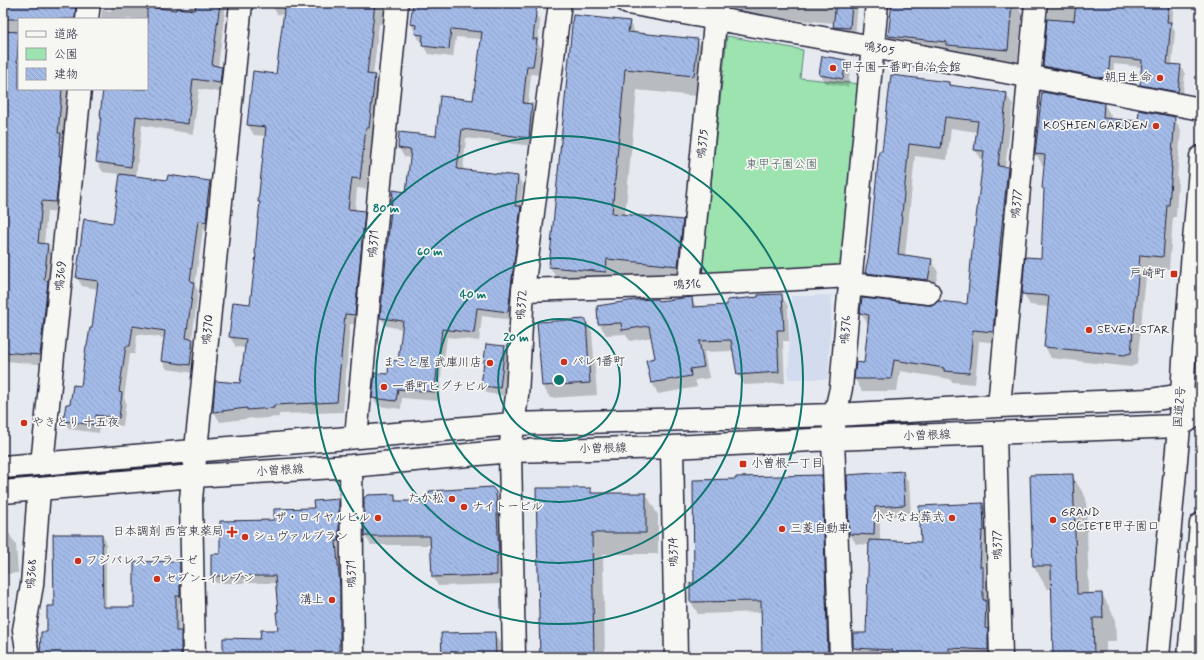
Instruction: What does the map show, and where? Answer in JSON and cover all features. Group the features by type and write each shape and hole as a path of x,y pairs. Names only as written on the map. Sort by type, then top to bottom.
{"main road":[{"path":"88,18 89,3"},
{"name":"鳴370","path":"194,657 191,499 241,3"},
{"name":"鳴371","path":"356,437 397,3"},
{"name":"鳴372","path":"514,657 510,451 517,395 523,290 560,3"},
{"name":"鳴305","path":"628,3 716,11 873,47 1201,109"},
{"name":"鳴376","path":"841,657 833,439 835,415 841,388 877,3"},
{"name":"鳴377","path":"998,406 1036,3"},
{"name":"鳴375","path":"689,285 716,11"},
{"name":"鳴369","path":"42,464 80,90"},
{"name":"国道2号","path":"1158,657 1178,426 1192,399 1184,361 1201,157"},
{"name":"鳴316","path":"523,290 850,280 929,293"},
{"path":"3,467 513,424 835,415 998,406 1192,399"},
{"name":"小曽根線","path":"3,492 194,476 351,466 510,451 672,447 833,439 1178,426 1201,412"},
{"name":"鳴377","path":"995,434 1000,657"},
{"name":"鳴374","path":"672,447 676,657"},
{"name":"鳴371","path":"351,466 353,657"},
{"name":"鳴368","path":"28,657 24,630 32,585 39,490"},
{"path":"1189,657 1201,524"}],"shaded area":[{"path":"832,295 828,379 788,379 791,296"}],"green space":[{"name":"東甲子園公園","path":"727,36 803,50 800,78 861,84 841,264 836,270 709,274 702,266"}],"building":[{"path":"7,3 51,3 76,5 75,18 6,19"},
{"path":"196,3 220,3 212,65 222,67 220,83 193,79 188,124 136,116 131,167 96,162 103,90 148,90 147,7 195,10"},
{"path":"285,3 375,3 367,74 375,75 369,128 366,128 360,179 352,178 348,209 365,211 355,315 345,314 337,402 274,405 274,408 247,410 247,408 213,412 215,381 240,383 246,339 229,337 233,302 250,304 256,254 260,202 258,202 266,127 247,125 253,71 276,74"},
{"path":"413,3 537,4 533,39 537,39 533,66 527,66 523,103 532,104 529,138 462,129 457,169 518,176 515,206 521,206 508,312 477,308 474,333 442,329 435,392 398,389 396,401 372,398 375,373 388,374 389,360 398,361 403,321 380,318 393,190 406,192 411,150 398,148 399,132 436,136 440,96 473,100 482,32 451,29 449,49 422,46 423,35 415,34 416,25 410,24"},
{"path":"836,3 852,3 850,28 833,27"},
{"path":"892,3 1012,3 1008,50 946,45 946,42 888,36"},
{"path":"1076,3 1169,3 1167,22 1171,22 1167,64 1181,65 1178,92 1140,85 1142,60 1110,57 1108,79 1043,66 1047,19 1074,21"},
{"path":"573,15 630,21 628,32 698,39 694,76 625,69 612,213 683,220 678,266 607,259 606,272 549,267"},
{"path":"3,31 18,32 18,90 62,90 58,133 61,133 59,156 61,156 56,202 42,201 38,243 48,244 44,280 48,281 40,355 3,352"},
{"name":"甲子園一番町自治会館","path":"822,56 846,60 843,79 819,75"},
{"path":"891,75 949,82 949,85 1007,93 998,166 1008,167 993,332 973,330 969,373 944,371 944,368 894,360 891,379 854,379 856,362 864,363 869,315 860,313 862,298 928,305 934,305 938,301 967,304 984,151 974,150 978,121 945,117 941,148 909,144 898,254 932,259 928,280 865,273 869,254 879,151 882,151"},
{"path":"1042,92 1104,103 1103,118 1138,121 1139,110 1175,117 1169,205 1167,205 1163,257 1140,255 1131,353 1124,355 1044,347 1049,296 1022,294 1025,257 1041,258 1044,189 1042,188 1045,155 1035,154"},
{"path":"120,174 167,180 168,175 210,181 206,222 198,221 190,281 194,282 186,338 193,339 190,365 161,361 165,331 133,326 130,346 126,346 119,392 122,393 119,418 96,415 95,425 63,421 66,404 70,404 73,385 81,386 86,346 90,328 92,328 98,281 76,278 84,219 113,223"},
{"path":"782,294 784,330 777,330 779,372 737,375 731,340 699,341 704,367 690,369 691,376 651,383 646,360 655,358 649,326 622,330 621,323 598,324 597,306 635,300 657,299 658,301 692,297 693,307 727,305 727,300 758,297 758,295"},
{"name":"パレ1番町","path":"586,319 590,383 542,386 537,322"},
{"path":"486,344 505,346 500,388 481,386"},
{"path":"903,471 905,505 875,507 874,535 849,534 847,475"},
{"path":"1073,474 1077,594 1102,593 1103,618 1093,618 1094,657 1053,657 1051,566 1033,566 1030,475"},
{"name":"三菱自動車","path":"822,475 828,657 762,657 761,601 690,602 690,583 694,583 693,480 736,479 736,477"},
{"path":"492,487 496,492 499,555 497,555 497,575 432,577 430,536 364,536 364,498 367,495 395,494 395,501 430,501 429,491"},
{"path":"536,488 591,488 591,493 646,493 646,533 592,533 594,657 540,657"},
{"path":"339,499 339,541 336,541 340,587 339,657 260,657 260,654 223,653 223,638 260,639 261,630 278,630 276,612 278,612 275,576 211,576 211,554 220,554 220,521 274,520 274,509 314,508 313,501"},
{"path":"983,503 984,531 982,531 980,567 983,567 983,600 986,600 985,628 988,629 988,650 949,648 949,657 932,657 893,654 893,650 853,648 853,633 866,633 869,540 921,542 919,506"},
{"path":"53,534 102,534 103,607 134,607 134,562 180,561 180,596 176,596 176,631 181,631 181,657 40,657 41,632 47,632 47,606 54,606"},
{"path":"495,632 496,657 442,657 441,633"}],"place":[{"name":"甲子園一番町自治会館","path":"833,68"},
{"name":"朝日生命","path":"1160,78"},
{"name":"KOSHIEN GARDEN","path":"1156,126"},
{"name":"戸崎町","path":"1174,274"},
{"name":"SEVEN-STAR","path":"1089,330"},
{"name":"パレ1番町","path":"564,362"},
{"name":"まこと屋 武庫川店","path":"490,363"},
{"name":"一番町ヒグチビル","path":"384,387"},
{"name":"やきとり 十五夜","path":"24,423"},
{"name":"小曽根一丁目","path":"743,464"},
{"name":"たか松","path":"452,499"},
{"name":"ナイトービル","path":"464,507"},
{"name":"ザ・ロイヤルビル","path":"378,518"},
{"name":"小さなお葬式","path":"952,518"},
{"name":"GRAND SOCIETE甲子園口","path":"1053,520"},
{"name":"三菱自動車","path":"782,529"},
{"name":"日本調剤 西宮東薬局","path":"232,532"},
{"name":"シュヴァルブラン","path":"245,537"},
{"name":"フジパレス フラーゼ","path":"78,561"},
{"name":"セブン-イレブン","path":"157,579"},
{"name":"溝上","path":"332,600"}]}
